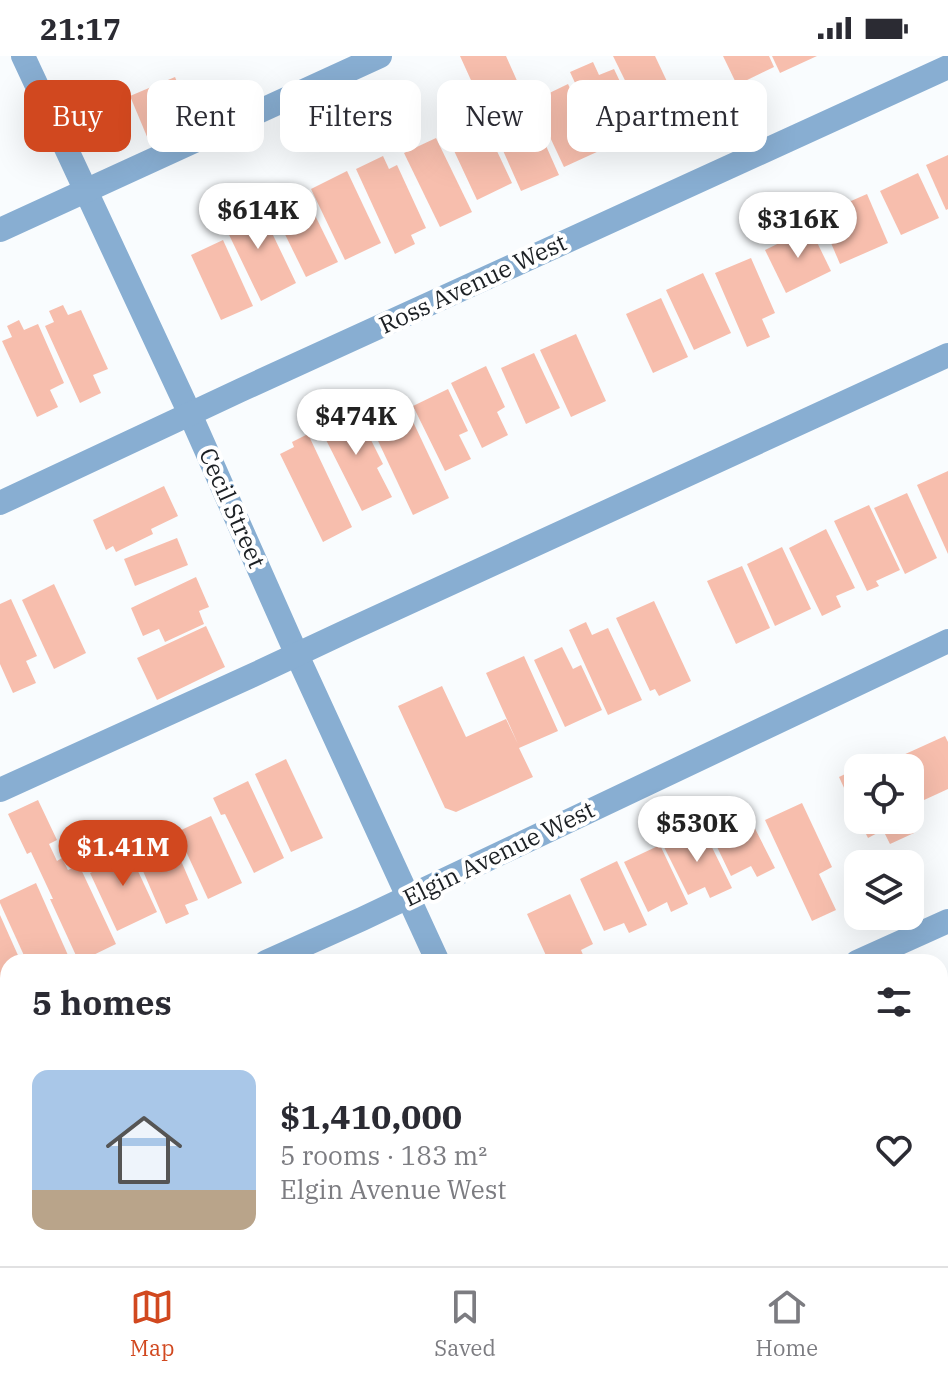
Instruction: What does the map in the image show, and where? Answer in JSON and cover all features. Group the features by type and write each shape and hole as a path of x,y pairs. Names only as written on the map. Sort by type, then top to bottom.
{"street":[{"name":"Cecil Street","path":"23,56 190,414 434,954"},
{"path":"0,230 380,56"},
{"name":"Ross Avenue West","path":"0,503 948,67"},
{"path":"0,790 948,355"},
{"name":"Elgin Avenue West","path":"284,954 948,641"},
{"path":"875,954 948,921"}],"building":[{"path":"460,56 506,56 517,80 471,80"},
{"path":"613,56 655,56 666,80 625,80"},
{"path":"723,56 769,56 774,67 747,80 735,80"},
{"path":"772,56 817,56 780,73"},
{"path":"593,62 599,75 614,69 619,80 574,80 570,72"},
{"path":"567,84 567,152 597,152 564,167 551,139 551,92"},
{"path":"147,89 147,137 131,98 131,96"},
{"path":"436,138 437,152 443,152 472,212 440,227 404,153 421,152 421,145"},
{"path":"455,152 497,152 512,183 477,200"},
{"path":"504,152 549,152 559,175 521,191"},
{"path":"948,155 948,209 946,210 926,165"},
{"path":"383,156 389,169 397,165 426,228 411,235 415,244 395,254 356,169"},
{"path":"347,171 381,243 345,260 311,189"},
{"path":"918,173 939,218 901,235 880,191"},
{"path":"867,194 888,243 840,264 819,215"},
{"path":"306,197 338,262 306,277 274,212"},
{"path":"239,202 246,217 261,210 296,283 261,301 218,212"},
{"path":"810,228 831,271 786,293 765,250"},
{"path":"223,240 253,306 221,320 191,255"},
{"path":"751,258 775,313 762,319 770,337 747,347 715,273"},
{"path":"703,273 731,333 694,350 666,290"},
{"path":"661,298 688,357 653,373 626,314"},
{"path":"63,305 68,315 81,310 108,369 93,375 101,393 80,403 45,326 54,322 49,311"},
{"path":"19,320 24,330 38,324 64,383 50,390 58,407 37,417 2,341 12,337 7,326"},
{"path":"576,334 606,401 571,417 540,350"},
{"path":"534,353 560,408 526,424 501,368"},
{"path":"486,366 505,407 497,412 508,435 482,448 451,383"},
{"path":"448,389 468,431 459,435 471,459 445,471 413,406"},
{"path":"354,406 383,464 377,468 392,497 362,511 318,424"},
{"path":"407,409 449,498 413,515 371,426"},
{"path":"308,434 352,527 323,542 280,454 294,447 292,442"},
{"path":"948,471 948,554 917,485"},
{"path":"164,486 178,516 151,529 153,534 116,552 113,546 106,550 93,520"},
{"path":"907,493 937,558 905,574 874,508"},
{"path":"869,505 900,570 876,581 879,586 867,591 834,521"},
{"path":"826,529 855,588 836,596 841,607 822,616 789,548"},
{"path":"177,538 188,565 135,586 124,559"},
{"path":"782,547 811,609 775,626 747,564"},
{"path":"742,566 770,628 736,644 707,581"},
{"path":"196,577 209,607 199,611 204,624 165,642 159,629 143,636 131,608"},
{"path":"54,584 86,653 54,669 22,600"},
{"path":"11,599 37,656 26,661 36,683 13,693 0,664 0,604"},
{"path":"654,601 691,681 659,696 655,689 650,691 616,618"},
{"path":"586,622 592,635 608,628 642,700 608,715 569,630"},
{"path":"206,626 225,667 157,700 137,658"},
{"path":"562,647 573,669 581,665 602,710 565,727 534,660"},
{"path":"524,656 558,731 519,748 533,777 456,812 445,808 398,706 442,686 466,737 506,719 518,744 486,673"},
{"path":"945,736 948,742 948,789 924,800 924,754 905,754"},
{"path":"286,759 323,838 291,852 255,774"},
{"path":"248,781 284,858 254,873 225,814 221,815 213,798"},
{"path":"38,800 57,840 49,844 57,861 62,858 68,870 79,865 116,944 95,954 75,954 31,852 27,854 8,814"},
{"path":"802,803 832,867 819,874 836,910 812,921 765,820"},
{"path":"744,807 775,868 757,877 751,866 731,876 707,826"},
{"path":"211,816 242,883 208,899 177,832"},
{"path":"702,827 732,888 710,898 705,887 688,895 663,845"},
{"path":"169,833 198,900 185,905 189,914 166,924 133,848"},
{"path":"885,834 912,834 890,844"},
{"path":"124,841 157,912 117,931 90,873 110,864 104,850"},
{"path":"660,845 688,904 671,912 667,902 648,912 624,862"},
{"path":"617,861 647,925 629,933 624,923 604,931 580,879"},
{"path":"36,883 67,954 23,954 0,900"},
{"path":"570,894 593,944 581,950 583,954 545,954 527,914"},
{"path":"0,915 17,954 0,954"}]}
